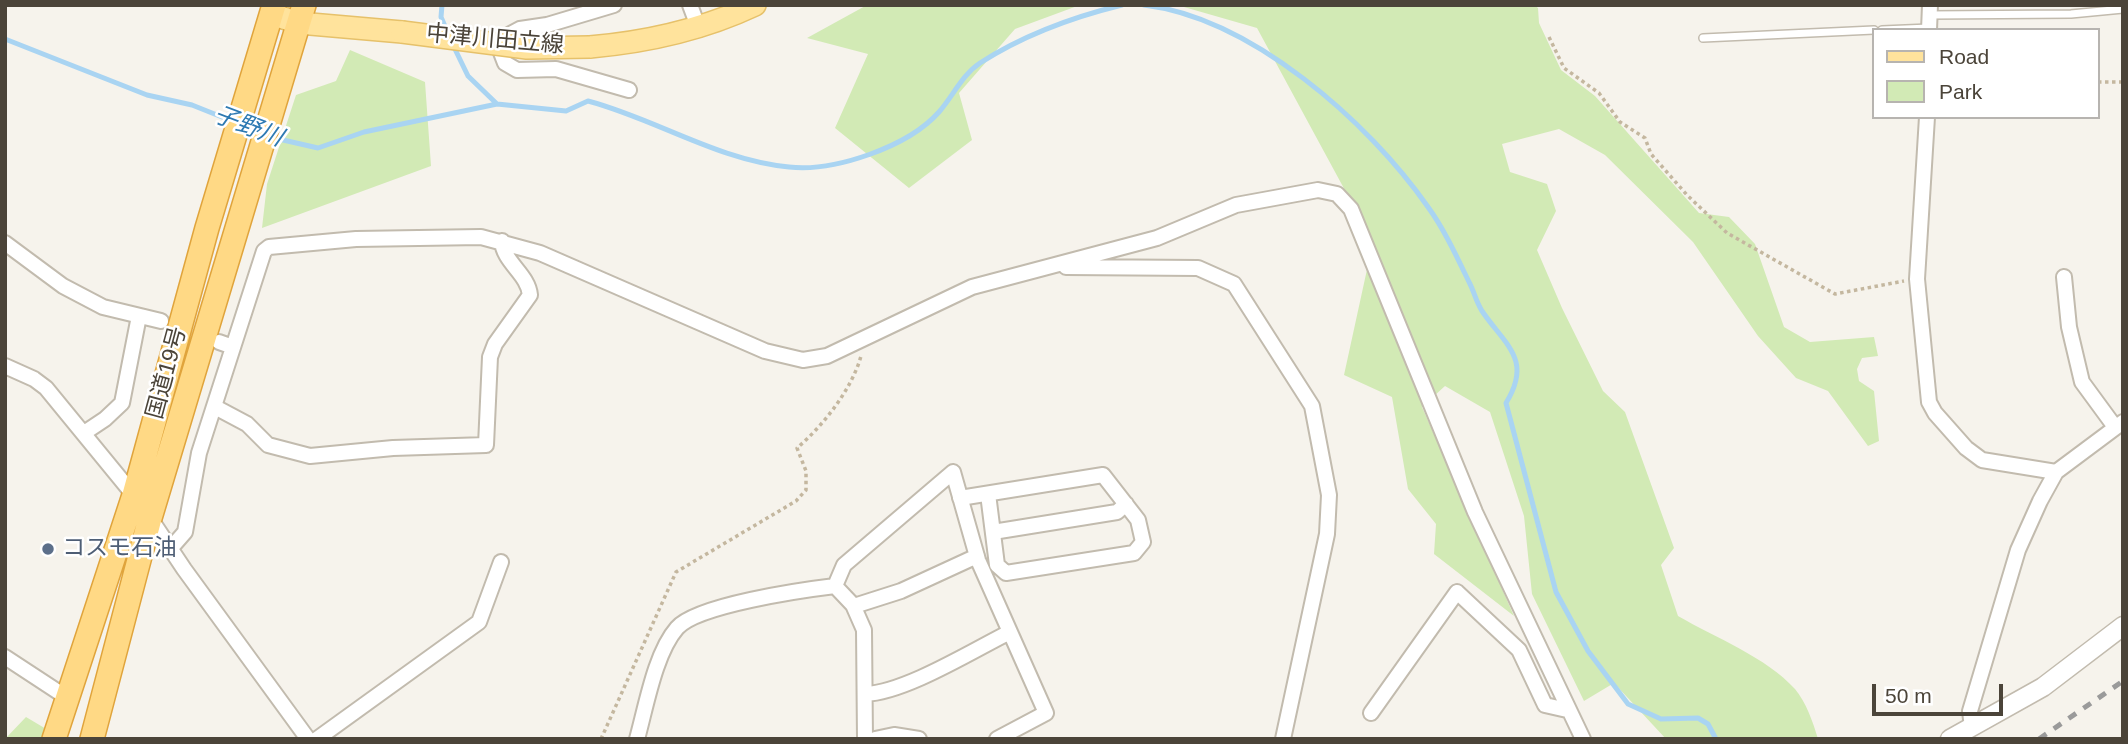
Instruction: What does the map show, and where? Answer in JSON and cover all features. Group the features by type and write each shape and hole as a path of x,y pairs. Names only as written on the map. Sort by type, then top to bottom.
{"highway":[{"name":"国道19号","path":"54,739 134,495 207,228 273,10"},
{"name":"国道19号","path":"92,739 150,518 302,14"}],"main road":[{"name":"中津川田立線","path":"273,10 402,32 527,48 637,43 699,29 755,5"}],"street":[{"path":"614,5 547,25 520,29 505,37 500,50 505,63 517,70 556,69 629,90"},
{"path":"690,5 699,29"},
{"path":"1927,119 1917,279 1929,402 1935,413 1966,448 1982,460 2056,472"},
{"path":"171,548 185,532 199,453 215,407 226,344 264,251 269,247 398,238 481,237 502,241 540,253 765,351 789,358 827,356 972,287 1157,238 1236,205 1318,190 1338,194 1351,209 1475,512 1583,739"},
{"path":"215,407 247,424 268,445 310,456 393,447 486,445 489,357 495,344 530,295 529,286 503,250 502,241"},
{"path":"5,243 63,286 103,307 161,321"},
{"path":"1054,266 1111,270 1198,268 1216,274 1234,284 1312,406 1329,495 1326,534 1283,739"},
{"path":"1972,728 1970,711 2028,524 2056,472 2119,424 2082,382 2069,327 2064,277"},
{"path":"84,433 122,403 139,316"},
{"path":"5,366 26,374 46,388 84,433 134,495 309,739"},
{"path":"835,586 844,565 953,472 977,556 1008,633 1046,713 997,739"},
{"path":"960,498 1104,475 1138,520 1143,542 1134,553 1006,573 997,565 988,494"},
{"path":"993,532 1118,512 1126,504"},
{"path":"854,606 901,591 977,556"},
{"path":"317,739 479,622 500,562"},
{"path":"835,586 854,606 864,630 865,739"},
{"path":"637,739 664,650 677,627 699,614 835,586"},
{"path":"1371,713 1457,592 1519,650 1545,705 1567,710"},
{"path":"1950,739 2043,687 2123,626"},
{"path":"865,694 876,694 930,672 1008,633"},
{"path":"5,657 66,696"},
{"path":"875,739 894,735 919,739"}],"lane":[{"path":"1891,28 1929,19 2071,14 2123,9"},
{"path":"1703,38 1872,30"}],"path":[{"path":"1549,37 1564,68 1599,93 1620,122 1645,138 1660,164 1727,233 1835,294 1849,294 1917,279"},
{"path":"2100,82 2123,82"},
{"path":"601,739 676,572 796,501 806,490 806,471 797,448 813,435 839,398 861,359 862,340"}],"green space":[{"path":"867,5 1080,5 1015,29 959,93 972,140 909,188 835,128 868,54 807,38"},
{"path":"1177,5 1534,5 1538,8 1539,23 1561,70 1595,96 1699,213 1729,217 1755,244 1784,327 1810,342 1874,337 1878,356 1862,358 1857,369 1859,381 1874,391 1879,441 1868,446 1828,391 1796,378 1758,336 1693,242 1605,155 1559,129 1502,144 1510,172 1547,184 1556,211 1537,250 1603,391 1625,412 1674,548 1661,565 1678,616 1740,649 1783,678 1803,700 1818,739 1666,739 1614,683 1584,701 1532,594 1524,516 1490,412 1445,386 1422,407 1514,616 1434,554 1436,524 1408,489 1392,397 1344,375 1373,242 1257,28"},
{"path":"350,50 425,82 431,166 262,228 267,184 296,95 336,81"},
{"path":"26,717 63,739 5,739"}],"waterway":[{"path":"442,5 441,17 447,31"},
{"path":"270,137 318,148 364,132 497,104 566,111 588,101 712,148 762,163 807,168 827,165 848,161 890,146 926,125 974,68 996,53 1048,28 1122,5"},
{"path":"1144,5 1184,14 1225,30 1265,52 1304,79 1340,109 1403,174 1439,224 1480,308 1513,353 1517,375 1506,403 1556,592 1588,651 1628,704 1661,719 1698,718 1708,724 1716,739"},
{"name":"子野川","path":"5,39 147,95 192,105 232,121"},
{"path":"452,43 468,76 497,104"}],"railway":[{"path":"2039,739 2123,681"}],"place":[{"name":"コスモ石油","path":"48,549"}]}
